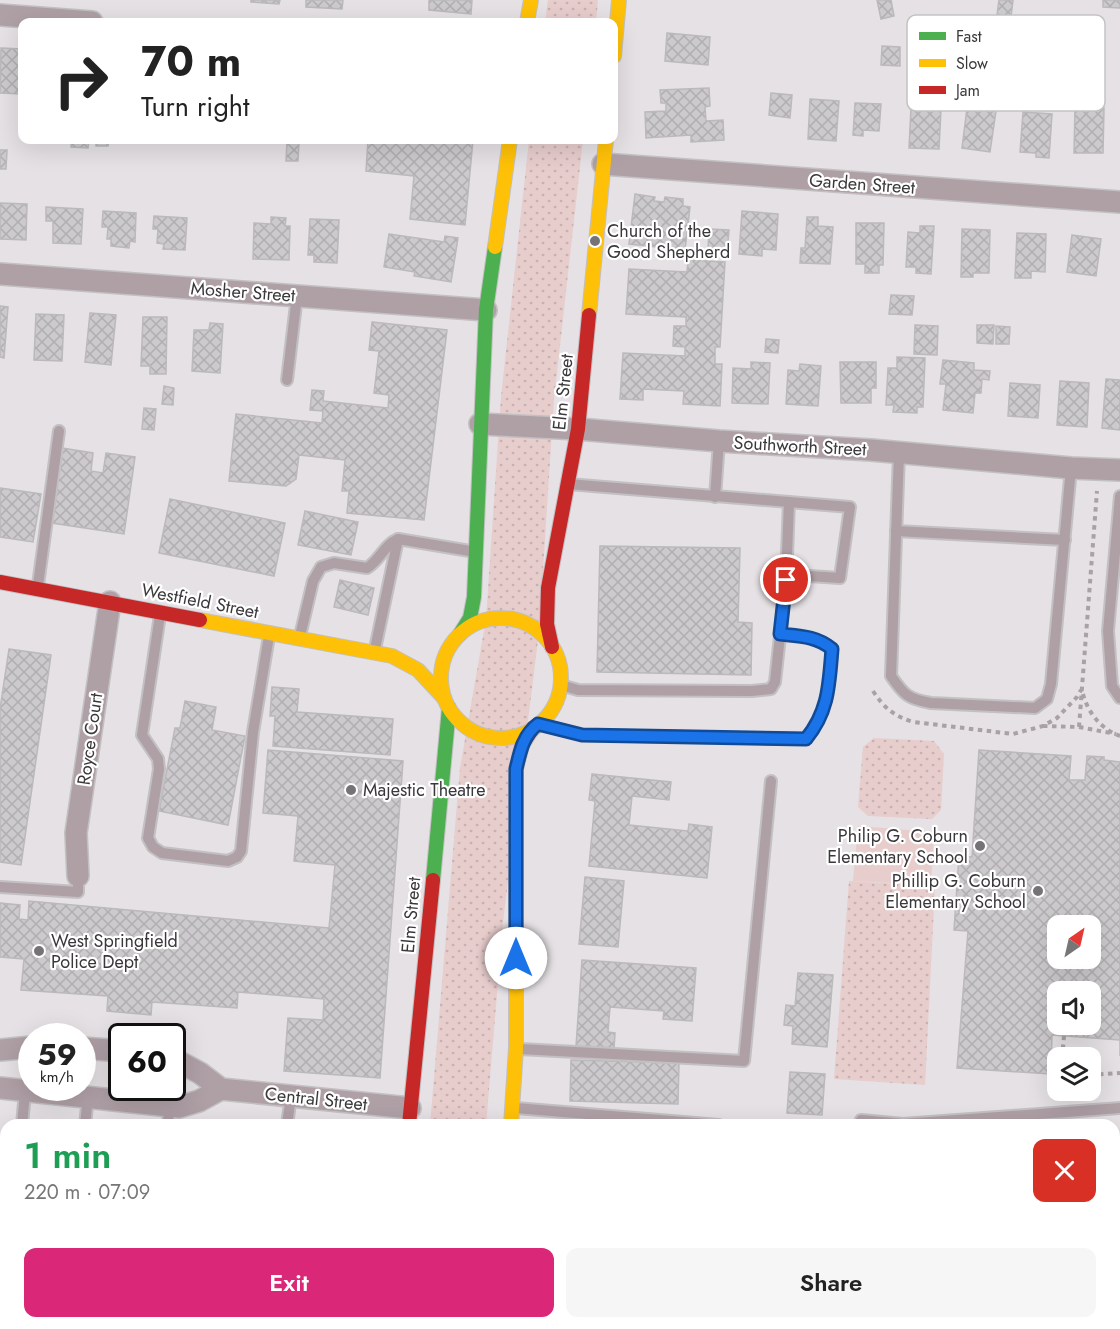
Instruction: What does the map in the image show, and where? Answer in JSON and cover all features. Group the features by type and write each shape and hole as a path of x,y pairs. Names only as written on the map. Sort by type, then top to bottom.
{"main road":[{"path":"528,18 531,0"},
{"path":"617,18 619,0"},
{"path":"460,634 467,624 472,607 486,310 509,144"},
{"name":"Elm Street","path":"552,647 547,624 548,588 578,429 606,144"},
{"name":"Westfield Street","path":"0,582 392,656 418,670 447,703"},
{"path":"512,1119 516,1048 516,769 522,745 555,705 561,685 560,666 552,647 539,632 523,622 504,618 486,620 468,628 443,647 440,679 447,703 454,716 469,729 488,737 508,738 527,732 536,726"},
{"name":"Westfield Street","path":"392,656 414,652"},
{"name":"Elm Street","path":"409,1116 447,703"}],"street":[{"path":"0,15 39,18"},
{"name":"Garden Street","path":"603,164 1120,202"},
{"name":"Mosher Street","path":"0,274 486,310"},
{"name":"Southworth Street","path":"480,424 578,429 1120,470"},
{"name":"Royce Court","path":"78,876 76,832 110,602"},
{"path":"0,1050 18,1048"},
{"path":"96,1099 168,1116 221,1089 186,1065"},
{"path":"0,1089 18,1091"},
{"name":"Central Street","path":"221,1089 291,1096 409,1116"}],"lane":[{"path":"287,380 297,296"},
{"path":"38,589 58,431"},
{"path":"715,497 719,441"},
{"path":"899,453 891,676 903,693 914,700 931,703 1035,708 1047,699 1052,684 1071,468"},
{"path":"568,484 850,507 840,579 794,575 786,580"},
{"path":"1120,496 1108,631 1112,686 1120,698"},
{"path":"561,685 578,690 752,691 771,689 775,682 786,580 789,502"},
{"path":"896,531 1065,540"},
{"path":"300,638 313,581 321,567 334,563 368,568 374,564 390,542 398,539 476,552"},
{"path":"374,652 398,539"},
{"path":"160,612 142,735 158,759 159,769 148,838 153,847 162,853 228,861 237,857 242,851 253,732 269,632"},
{"path":"536,726 582,735 806,739 816,727 829,693 832,649 812,637 780,634"},
{"path":"516,1048 744,1061 771,781"},
{"path":"0,887 78,892 78,876"},
{"path":"288,1119 291,1096"},
{"path":"23,1119 24,1101"},
{"path":"86,1119 88,1101"},
{"path":"513,1107 650,1119"},
{"path":"971,1119 1120,1108"}],"path":[{"path":"1080,727 1098,469"},
{"path":"1082,687 1085,703 1092,716 1099,724 1118,735"},
{"path":"1043,726 1080,727 1118,735"},
{"path":"1063,1047 1064,1036"},
{"path":"1101,1074 1120,1073"}],"shaded area":[{"path":"548,0 598,0 596,18 546,18"},
{"path":"529,144 583,144 554,399 539,632 503,922 487,1119 431,1119 460,768 486,619 501,397"},
{"path":"874,738 934,741 944,754 941,810 932,819 868,816 858,807 863,747"},
{"path":"858,826 934,832 931,885 853,881"},
{"path":"849,881 935,886 925,1085 834,1079"}],"building":[{"path":"251,0 280,0 279,4 251,2"},
{"path":"306,0 343,0 342,9 306,7"},
{"path":"429,0 472,0 471,14 429,10"},
{"path":"877,0 891,0 894,16 881,19"},
{"path":"999,0 1013,0 1011,15 997,15"},
{"path":"1103,0 1120,0 1120,8 1103,7"},
{"path":"667,33 710,37 708,65 665,61"},
{"path":"882,46 900,47 900,66 881,65"},
{"path":"1,48 18,49 18,94 0,93"},
{"path":"709,88 710,106 705,107 706,121 723,120 724,140 691,142 691,135 646,138 645,112 666,111 666,103 661,103 660,90"},
{"path":"771,93 792,95 790,118 769,115"},
{"path":"810,99 839,101 836,141 808,139"},
{"path":"855,103 881,104 879,131 863,130 863,136 853,135"},
{"path":"911,111 941,111 939,149 909,148"},
{"path":"967,111 996,111 990,152 962,148"},
{"path":"1075,111 1104,111 1103,153 1074,153"},
{"path":"1023,112 1052,114 1049,158 1036,157 1036,153 1020,152"},
{"path":"71,144 88,144 88,148 71,147"},
{"path":"96,144 108,144 108,146 96,146"},
{"path":"287,144 299,144 298,161 286,161"},
{"path":"368,144 473,144 465,225 410,219 414,176 366,171"},
{"path":"0,150 7,150 6,169 0,169"},
{"path":"635,194 655,197 654,201 664,202 665,197 683,199 683,206 690,207 685,250 629,244"},
{"path":"0,203 27,204 26,240 0,239"},
{"path":"46,207 83,209 81,244 53,243 53,221 46,221"},
{"path":"103,211 136,213 135,242 130,241 129,248 111,246 111,239 107,239 108,227 102,227"},
{"path":"742,211 778,214 776,250 762,249 762,256 739,254"},
{"path":"154,216 187,218 185,250 163,249 164,244 157,243 158,229 153,229"},
{"path":"271,217 286,218 285,226 290,226 289,260 253,259 254,223 271,224"},
{"path":"807,217 818,217 818,226 833,227 830,264 800,263 801,248 805,248"},
{"path":"310,219 339,220 337,263 314,262 314,255 308,255"},
{"path":"856,223 884,223 883,265 879,265 879,273 865,273 865,264 856,264"},
{"path":"920,226 934,226 931,274 916,273 916,267 906,267 908,232 920,233"},
{"path":"709,229 729,230 727,252 708,250"},
{"path":"962,229 990,230 989,273 973,273 973,277 961,277"},
{"path":"1017,233 1046,234 1045,272 1031,271 1031,278 1015,278"},
{"path":"389,234 444,242 445,236 458,238 451,282 414,276 415,272 384,267"},
{"path":"1072,235 1101,239 1096,276 1067,272"},
{"path":"688,260 725,262 720,347 715,347 715,364 722,364 720,406 683,404 684,391 643,389 643,400 620,399 623,353 685,356 685,347 673,346 674,326 686,326 686,317 626,314 629,269 687,272"},
{"path":"891,295 914,296 912,315 889,314"},
{"path":"0,306 8,307 4,358 0,357"},
{"path":"90,313 116,315 111,365 85,362"},
{"path":"36,314 64,315 62,361 34,360"},
{"path":"143,317 167,317 166,374 150,374 150,366 141,366"},
{"path":"372,322 447,330 424,520 347,513 349,491 342,491 345,460 299,455 296,479 286,486 229,481 236,414 322,423 323,411 310,410 312,390 324,391 323,401 388,408 389,395 374,393 379,351 369,350"},
{"path":"210,323 223,324 220,373 192,371 194,330 209,330"},
{"path":"915,325 938,326 937,355 914,354"},
{"path":"977,325 994,325 993,344 977,343"},
{"path":"996,326 1010,327 1009,344 996,344"},
{"path":"766,339 779,340 778,353 765,352"},
{"path":"897,357 925,358 923,407 917,407 917,413 893,412 894,405 886,405 888,368 897,368"},
{"path":"943,360 974,363 974,370 990,371 989,380 982,379 981,393 975,393 973,413 943,410 946,384 940,384"},
{"path":"751,362 770,363 768,404 732,403 733,368 751,369"},
{"path":"840,362 876,362 876,388 871,388 871,403 841,403"},
{"path":"800,364 821,366 818,406 786,404 788,370 799,371"},
{"path":"1106,379 1120,380 1120,430 1102,428"},
{"path":"1060,381 1089,383 1087,427 1057,425"},
{"path":"1010,383 1040,385 1038,418 1008,416"},
{"path":"164,386 174,388 173,405 162,404"},
{"path":"144,408 156,409 154,430 142,429"},
{"path":"62,448 93,453 91,471 103,473 106,453 135,457 124,534 52,523"},
{"path":"0,488 41,494 33,542 0,537"},
{"path":"170,499 285,523 274,576 159,553"},
{"path":"305,511 358,522 351,555 298,545"},
{"path":"600,546 740,548 738,622 752,623 751,675 597,672"},
{"path":"340,580 374,588 368,615 334,607"},
{"path":"9,649 51,655 21,865 0,862 0,709"},
{"path":"272,687 299,689 297,712 393,719 390,755 273,746 275,716 270,716"},
{"path":"185,701 216,707 212,730 245,736 228,825 159,811 175,728 180,728"},
{"path":"268,750 403,761 380,1078 284,1071 288,1018 323,1020 324,999 238,992 237,1008 152,1002 151,1015 107,1011 108,996 21,990 24,959 0,957 0,903 20,905 19,919 28,920 29,901 329,928 335,865 294,861 298,816 263,813"},
{"name":"Phillip G. Coburn Elementary School","path":"979,750 1071,756 1069,780 1085,780 1087,756 1104,757 1104,760 1120,762 1120,1040 1052,1035 1052,1047 1047,1047 1047,1074 957,1068 968,931 954,930 959,856 972,857"},
{"path":"592,774 671,782 669,800 632,796 629,825 688,831 689,824 712,827 707,878 589,866 595,801 589,800"},
{"path":"585,877 624,881 618,947 579,944"},
{"path":"582,960 696,968 692,1021 663,1019 664,1011 610,1007 608,1032 615,1033 614,1049 576,1046"},
{"path":"798,973 833,975 827,1047 792,1044 793,1026 784,1025 786,1005 795,1006"},
{"path":"571,1060 679,1063 678,1104 570,1101"},
{"path":"790,1072 825,1074 822,1115 787,1113"}],"traffic: fast":[{"path":"460,634 470,618 474,597 486,310 495,247"},
{"path":"433,880 449,708"}],"traffic: slow":[{"path":"528,18 531,0"},
{"path":"617,18 619,0"},
{"path":"495,247 509,144"},
{"path":"589,315 606,144"},
{"path":"501,618 524,623 543,636 556,655 561,678 556,701 543,720 524,733 501,738 478,733 459,720 446,701 441,678 446,655 459,636 478,623 501,618"},
{"path":"200,620 392,656 418,670 444,698"},
{"path":"511,1119 516,1048 516,890"}],"traffic: jam":[{"path":"552,647 547,624 548,588 578,429 589,315"},
{"path":"0,582 200,620"},
{"path":"516,890 516,769 522,745 533,728"},
{"path":"410,1119 433,880"}],"place":[{"name":"Church of the Good Shepherd","path":"595,241"},
{"name":"Majestic Theatre","path":"351,790"},
{"name":"Philip G. Coburn Elementary School","path":"980,846"},
{"name":"Phillip G. Coburn Elementary School","path":"1038,891"},
{"name":"West Springfield Police Dept","path":"39,951"}],"route":[{"path":"516,958 516,769 522,745 533,728 538,724 582,735 806,739 816,727 829,693 832,649 812,637 780,634 786,580"}]}
